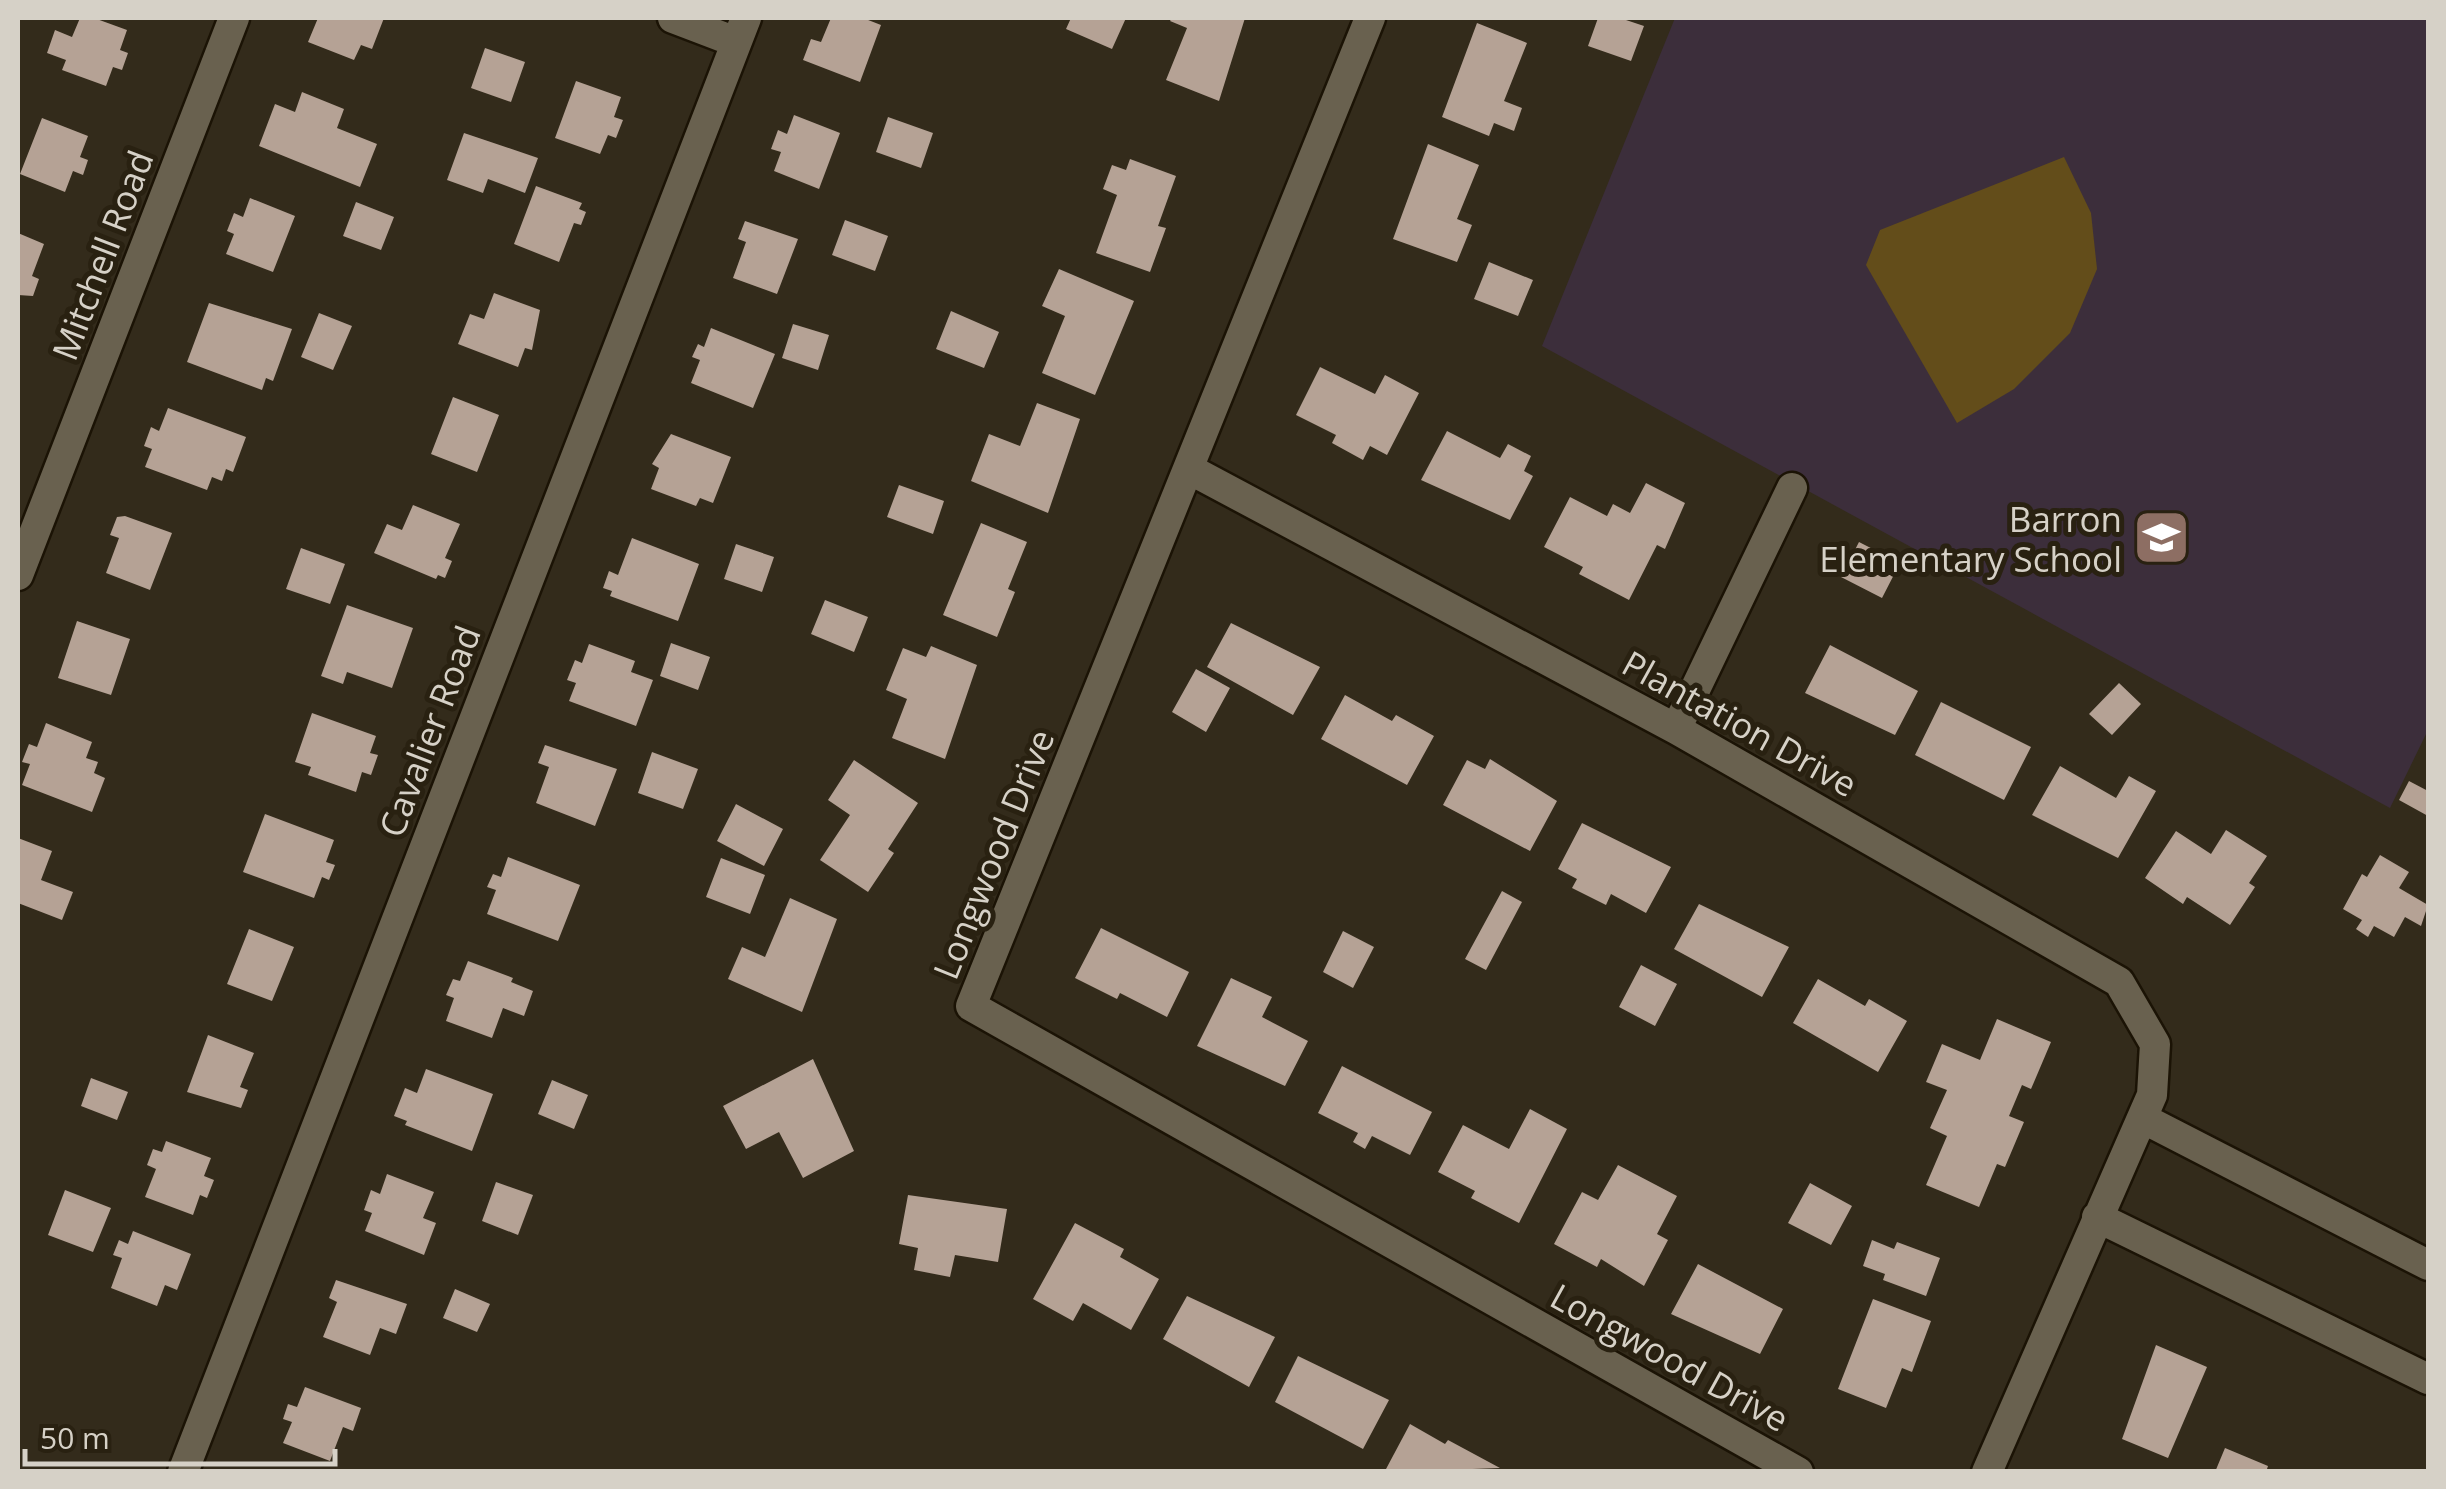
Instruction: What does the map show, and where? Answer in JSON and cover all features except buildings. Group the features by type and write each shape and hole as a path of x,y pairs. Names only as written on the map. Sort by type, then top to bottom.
{"street":[{"name":"Mitchell Road","path":"18,575 234,18"},
{"path":"673,18 741,30"},
{"name":"Longwood Drive","path":"1370,18 970,1006 1798,1472"},
{"name":"Cavalier Road","path":"183,1472 741,30"},
{"name":"Plantation Drive","path":"1190,468 1676,729 2119,982 2155,1044 2152,1096 2094,1224"},
{"path":"1676,729 1792,488"},
{"path":"2142,1118 2428,1266"},
{"path":"1987,1472 2094,1224 2428,1379"}],"shaded area":[{"name":"Barron Elementary School","path":"1675,18 2428,18 2428,730 2390,808 1542,346"},
{"path":"2064,157 2091,213 2097,269 2070,333 2014,389 1957,423 1866,265 1880,230"}],"place":[{"name":"Barron Elementary School","path":"2161,538"}]}
